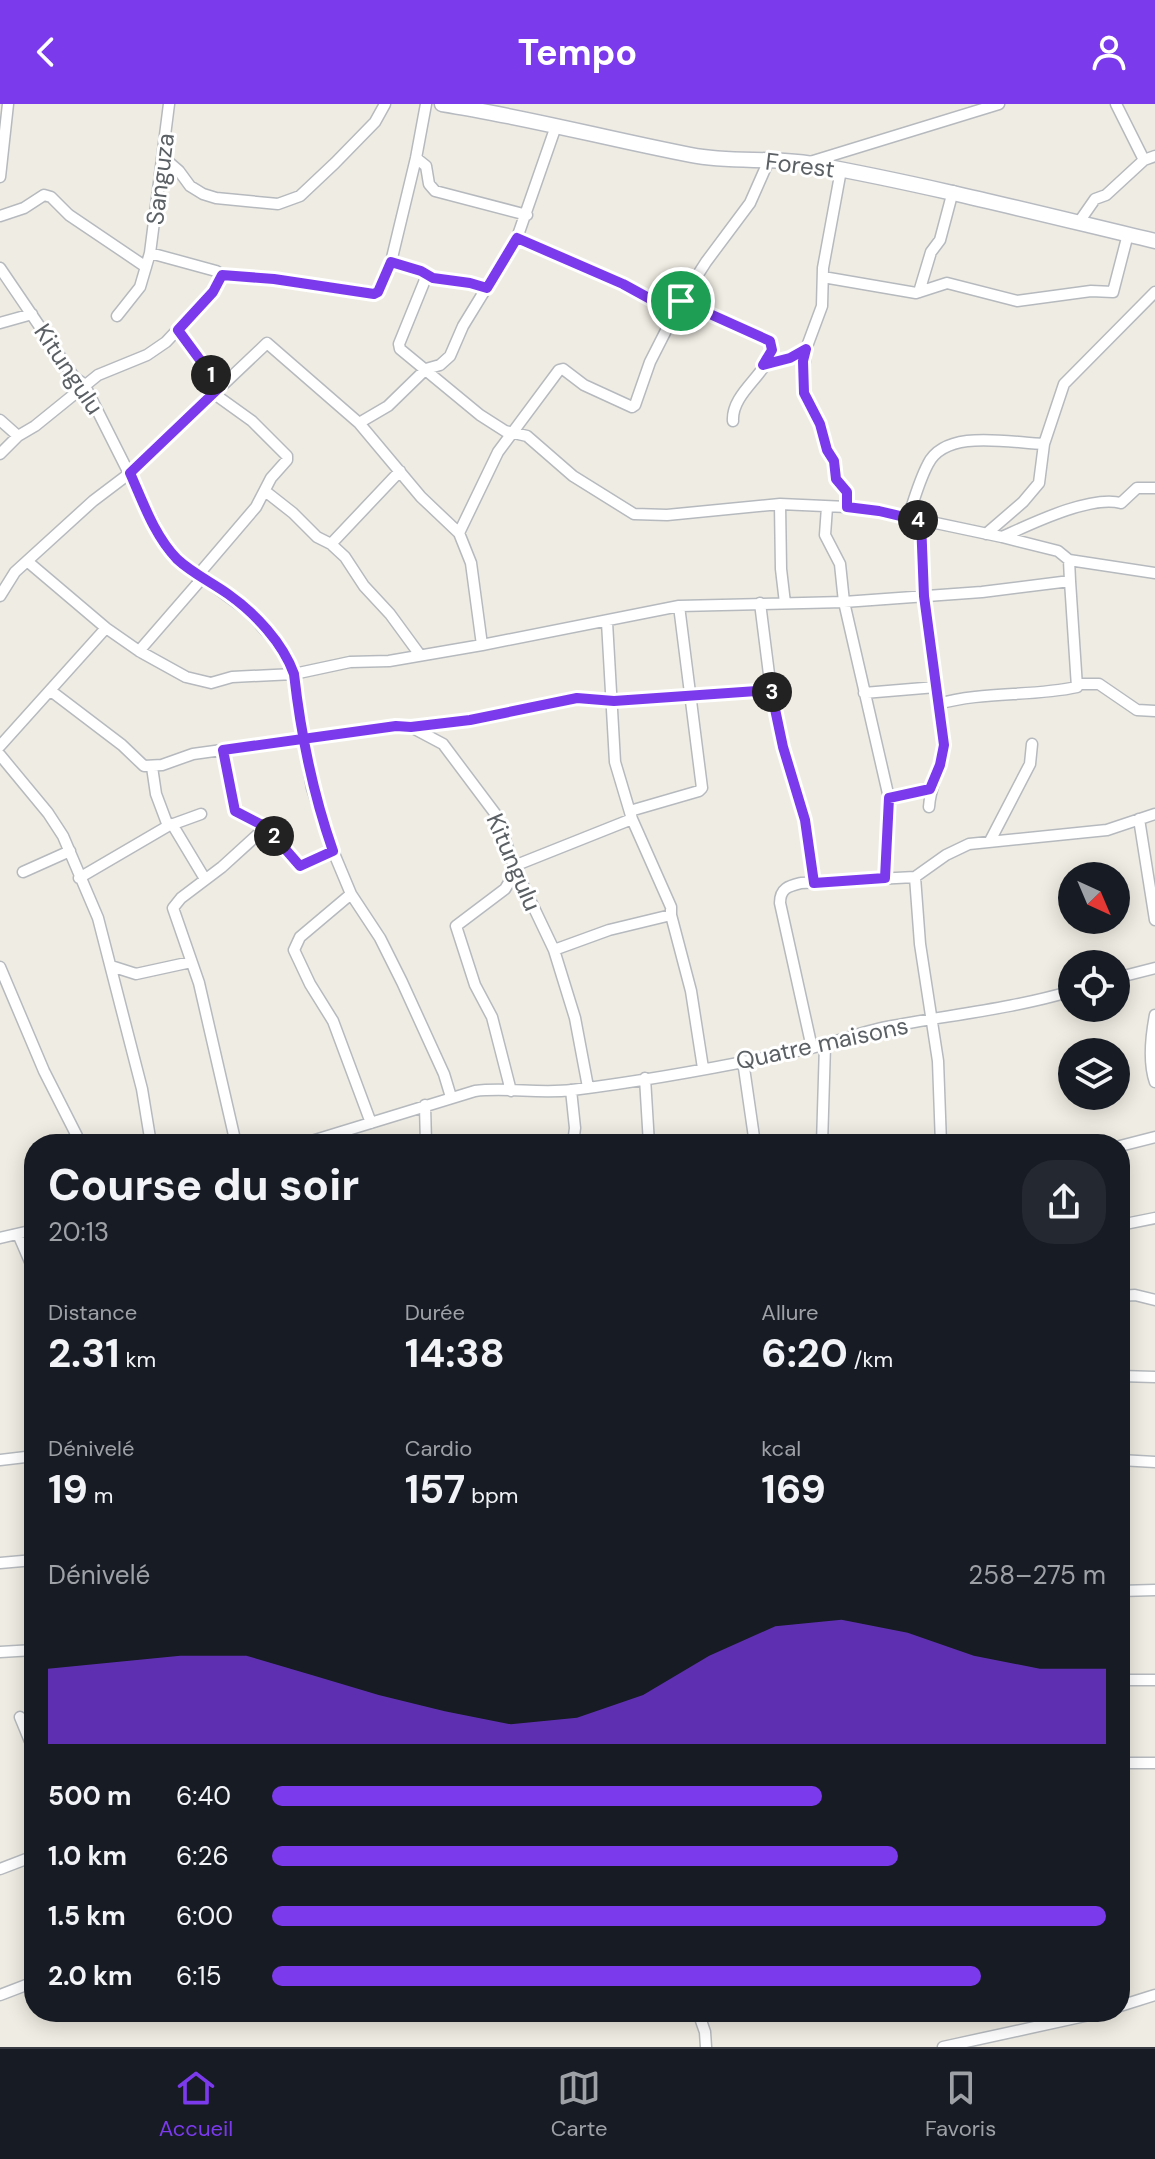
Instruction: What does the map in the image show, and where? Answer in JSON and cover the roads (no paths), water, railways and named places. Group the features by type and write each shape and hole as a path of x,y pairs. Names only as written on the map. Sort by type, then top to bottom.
{"street":[{"path":"0,177 8,104"},
{"name":"Sanguza","path":"117,316 134,297 150,253 169,104"},
{"path":"164,158 190,186 203,194 278,204 300,196 375,122 385,104"},
{"path":"150,253 222,275 274,279 374,294 378,292 391,262 426,104"},
{"name":"Forest","path":"442,104 694,156 807,163 953,191 1155,241"},
{"path":"475,104 489,112"},
{"path":"807,163 999,104"},
{"path":"1079,222 1095,199 1106,195 1150,158 1116,104"},
{"path":"359,423 388,406 426,369 448,359 463,326 517,238 556,126"},
{"path":"416,158 426,166 429,184 435,191 527,215"},
{"path":"459,533 480,485 512,432 561,369 600,393 634,407 650,362 681,301 750,203 769,160"},
{"path":"841,170 823,268 820,317 803,361 804,393 834,461 836,479 847,492 847,507"},
{"path":"919,292 931,252 940,240 953,191"},
{"path":"0,216 24,208 44,195 51,197 69,215 146,267"},
{"path":"823,277 919,292 947,283 1017,301 1091,291 1113,292 1128,234"},
{"path":"517,238 623,284 676,313"},
{"path":"391,262 427,275 487,288"},
{"name":"Kitungulu","path":"0,268 76,380 84,384 165,545 181,562 248,611 275,641 294,674 302,737"},
{"path":"0,454 84,384 105,371 156,350 213,292 222,275"},
{"path":"427,275 399,346 498,428 527,436 573,476 634,514 667,515 780,504 847,507 1002,537 1058,551 1069,560 1155,573"},
{"path":"986,534 1023,502 1039,483 1044,444 1064,384 1151,304 1155,292"},
{"path":"681,301 770,341 772,350 736,401 733,421"},
{"path":"0,323 32,314"},
{"path":"139,651 198,583 198,575 256,507 271,478 287,460 287,456 252,421 217,390 178,330"},
{"path":"0,596 15,572 93,501 130,473 267,343 359,423 421,497 459,533 474,576 482,645"},
{"path":"763,365 790,358 806,349"},
{"path":"0,420 18,436"},
{"path":"908,518 928,464 937,451 949,444 975,440 1044,444"},
{"path":"331,544 400,471"},
{"path":"1002,537 1046,517 1093,503 1121,503 1137,488 1155,488"},
{"path":"265,491 345,557 364,586 399,625 420,655"},
{"path":"780,504 785,603"},
{"path":"827,507 825,535 840,564 844,602 889,798 885,878"},
{"path":"921,521 924,596 943,752 930,789 929,807"},
{"path":"1069,560 1078,684"},
{"path":"27,561 106,628 139,651 186,677 205,682 232,677 294,674 350,662 389,661 679,606 844,602 1070,581"},
{"path":"760,603 771,690 783,747 805,820 814,883"},
{"path":"511,1091 492,1017 475,985 456,926 500,894 515,868 631,815 702,788 679,606"},
{"path":"607,622 614,701 614,750 631,815 669,901 691,991 703,1068"},
{"path":"0,746 106,628"},
{"path":"938,704 984,695 1013,696 1029,691 1075,688 1078,684 1099,684 1137,710 1155,711"},
{"path":"864,693 936,687"},
{"path":"411,727 577,698 614,701 771,690"},
{"path":"51,691 122,745 139,763 152,767 156,794 170,825 205,879"},
{"path":"437,724 438,740"},
{"name":"Kitungulu","path":"152,767 193,754 396,726 411,727 438,740 477,786 497,816 515,868 554,950 575,1018 588,1087"},
{"path":"302,737 312,788 333,851 351,894 391,960 444,1074 451,1097"},
{"path":"990,841 1030,764 1032,744"},
{"path":"223,750 235,811 266,827 300,866 333,851"},
{"path":"0,755 48,813 70,851 98,918 142,1089 149,1134"},
{"path":"889,798 930,789"},
{"path":"79,878 170,825 201,814"},
{"path":"812,1048 780,900 784,889 814,883 915,877 956,850 990,841 1107,830 1155,814"},
{"path":"1139,819 1155,920"},
{"path":"234,1134 199,983 173,908 266,827"},
{"path":"23,872 70,851"},
{"path":"915,877 930,1020 938,1061 941,1134"},
{"path":"351,894 300,937 294,950 333,1021 371,1123"},
{"path":"554,950 609,930 671,915"},
{"path":"111,966 136,974 191,962"},
{"path":"1130,974 1155,968"},
{"path":"1,971 44,1071 76,1134"},
{"name":"Quatre maisons","path":"337,1134 451,1097 492,1089 571,1090 663,1075 812,1048 875,1030 1058,995"},
{"path":"1155,1015 1151,1040 1155,1082"},
{"path":"822,1134 825,1045"},
{"path":"743,1061 754,1134"},
{"path":"647,1104 663,1075"},
{"path":"645,1078 648,1134"},
{"path":"571,1090 574,1134"},
{"path":"425,1105 426,1134"},
{"path":"1130,1143 1155,1137"},
{"path":"1130,1223 1155,1218"},
{"path":"0,1238 24,1232"},
{"path":"18,1234 24,1248"},
{"path":"1130,1295 1155,1300"},
{"path":"1130,1376 1155,1377"},
{"path":"0,1460 24,1457"},
{"path":"1130,1461 1155,1462"},
{"path":"0,1563 24,1561"},
{"path":"1130,1591 1155,1590"},
{"path":"0,1652 24,1651"},
{"path":"1130,1680 1155,1680"},
{"path":"20,1717 24,1727"},
{"path":"1130,1763 1155,1763"},
{"path":"0,1869 24,1860"},
{"path":"0,1995 24,1986"},
{"path":"1130,2003 1155,1995"},
{"path":"702,2022 706,2047"},
{"path":"943,2047 1057,2022"}]}
